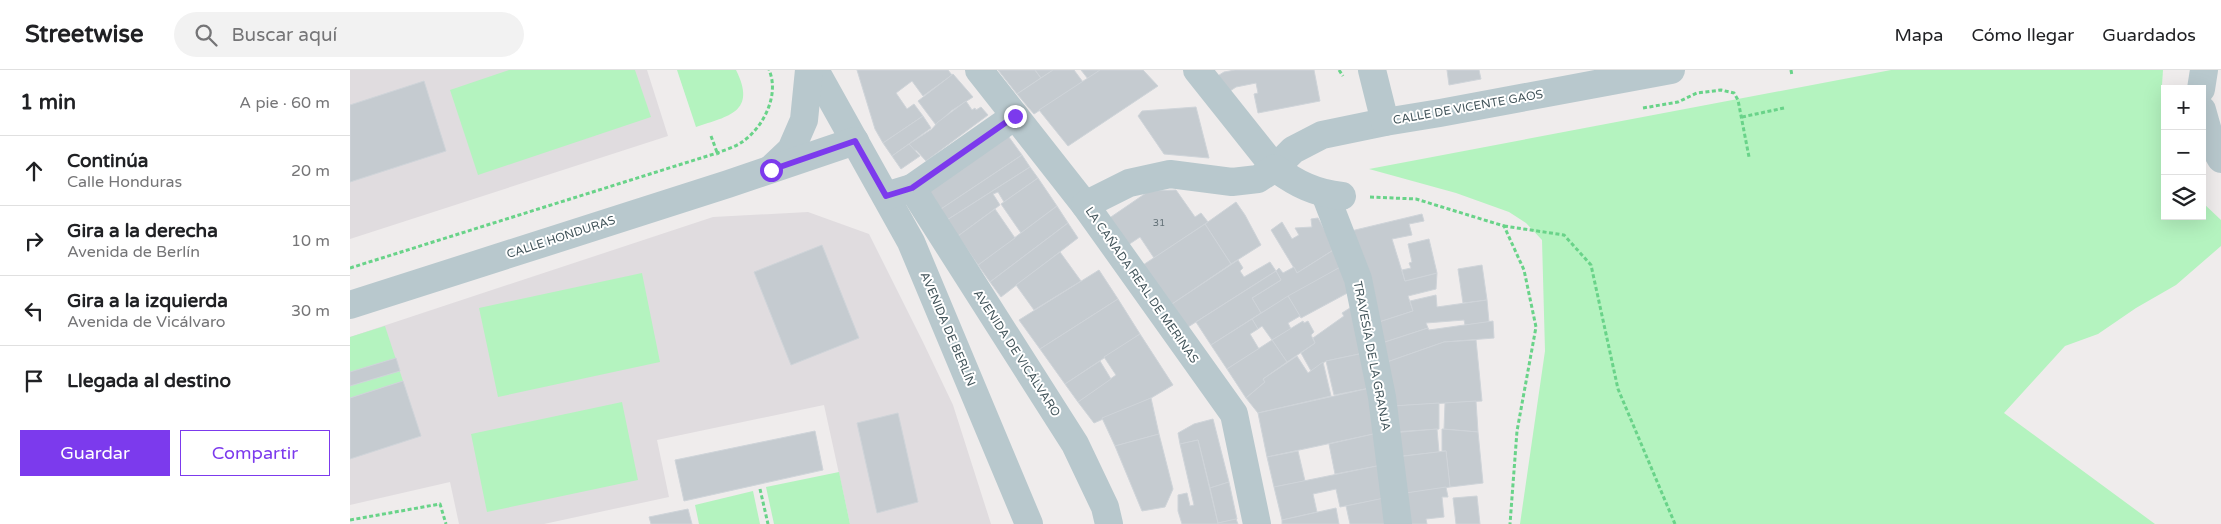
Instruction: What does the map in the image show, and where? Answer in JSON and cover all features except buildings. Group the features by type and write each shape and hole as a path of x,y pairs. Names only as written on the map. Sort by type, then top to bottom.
{"street":[{"name":"CALLE HONDURAS","path":"771,170 791,150 804,120 809,70"},
{"path":"815,70 855,141"},
{"name":"LA CAÑADA REAL DE MERINAS","path":"979,70 1086,205 1234,414 1257,524"},
{"path":"1197,70 1275,168 1295,183 1333,195"},
{"name":"CALLE DE VICENTE GAOS","path":"1086,205 1129,183 1170,174 1232,182 1258,179 1275,168 1293,150 1322,135 1671,70"},
{"path":"2202,85 2204,70"},
{"path":"1360,76 1384,122"},
{"path":"899,192 1015,116"},
{"path":"2206,124 2211,142 2221,159"},
{"name":"CALLE HONDURAS","path":"350,304 771,170 855,141"},
{"name":"AVENIDA DE BERLÍN","path":"855,141 899,192 911,242 1029,524"},
{"name":"AVENIDA DE VICÁLVARO","path":"899,192 1075,444 1104,507 1109,524"},
{"name":"TRAVESÍA DE LA GRANJA","path":"1333,195 1358,279 1382,397 1398,524"}],"path":[{"path":"350,268 708,156 742,143 759,127 767,112 773,89 769,70"},
{"path":"1339,70 1360,76"},
{"path":"1791,70 1792,76"},
{"path":"1639,108 1678,102 1697,92 1721,90 1734,93 1738,100 1749,156"},
{"path":"1742,117 1784,108"},
{"path":"1333,195 1416,199 1504,226 1564,234 1591,265 1618,389 1675,524"},
{"path":"1504,226 1524,270 1536,327 1517,431 1510,524"},
{"path":"760,488 768,524"},
{"path":"350,520 440,504 446,524"}],"shaded area":[{"path":"350,70 647,70 668,136 350,239"},
{"path":"808,212 869,234 953,405 991,524 850,524 824,405 657,440 669,497 544,524 459,524 450,482 350,505 350,337 713,217"}],"green space":[{"path":"509,70 635,70 651,117 478,175 450,90"},
{"path":"677,70 736,70 742,84 743,95 741,104 729,115 696,127"},
{"path":"1891,70 2163,70 2161,85 2161,220 2206,220 2206,206 2221,220 2221,246 2176,285 2136,308 2098,334 2065,346 2004,413 2155,524 1520,524 1545,351 1542,240 1526,223 1509,212 1456,193 1369,169"},
{"path":"642,273 660,362 498,397 479,308"},
{"path":"385,326 403,381 350,398 350,337"},
{"path":"622,402 638,480 487,512 471,434"},
{"path":"839,472 850,524 774,524 766,487"},
{"path":"753,491 760,524 699,524 695,505"}],"route":[{"path":"771,170 855,141 886,196 912,188 1015,116"}]}
